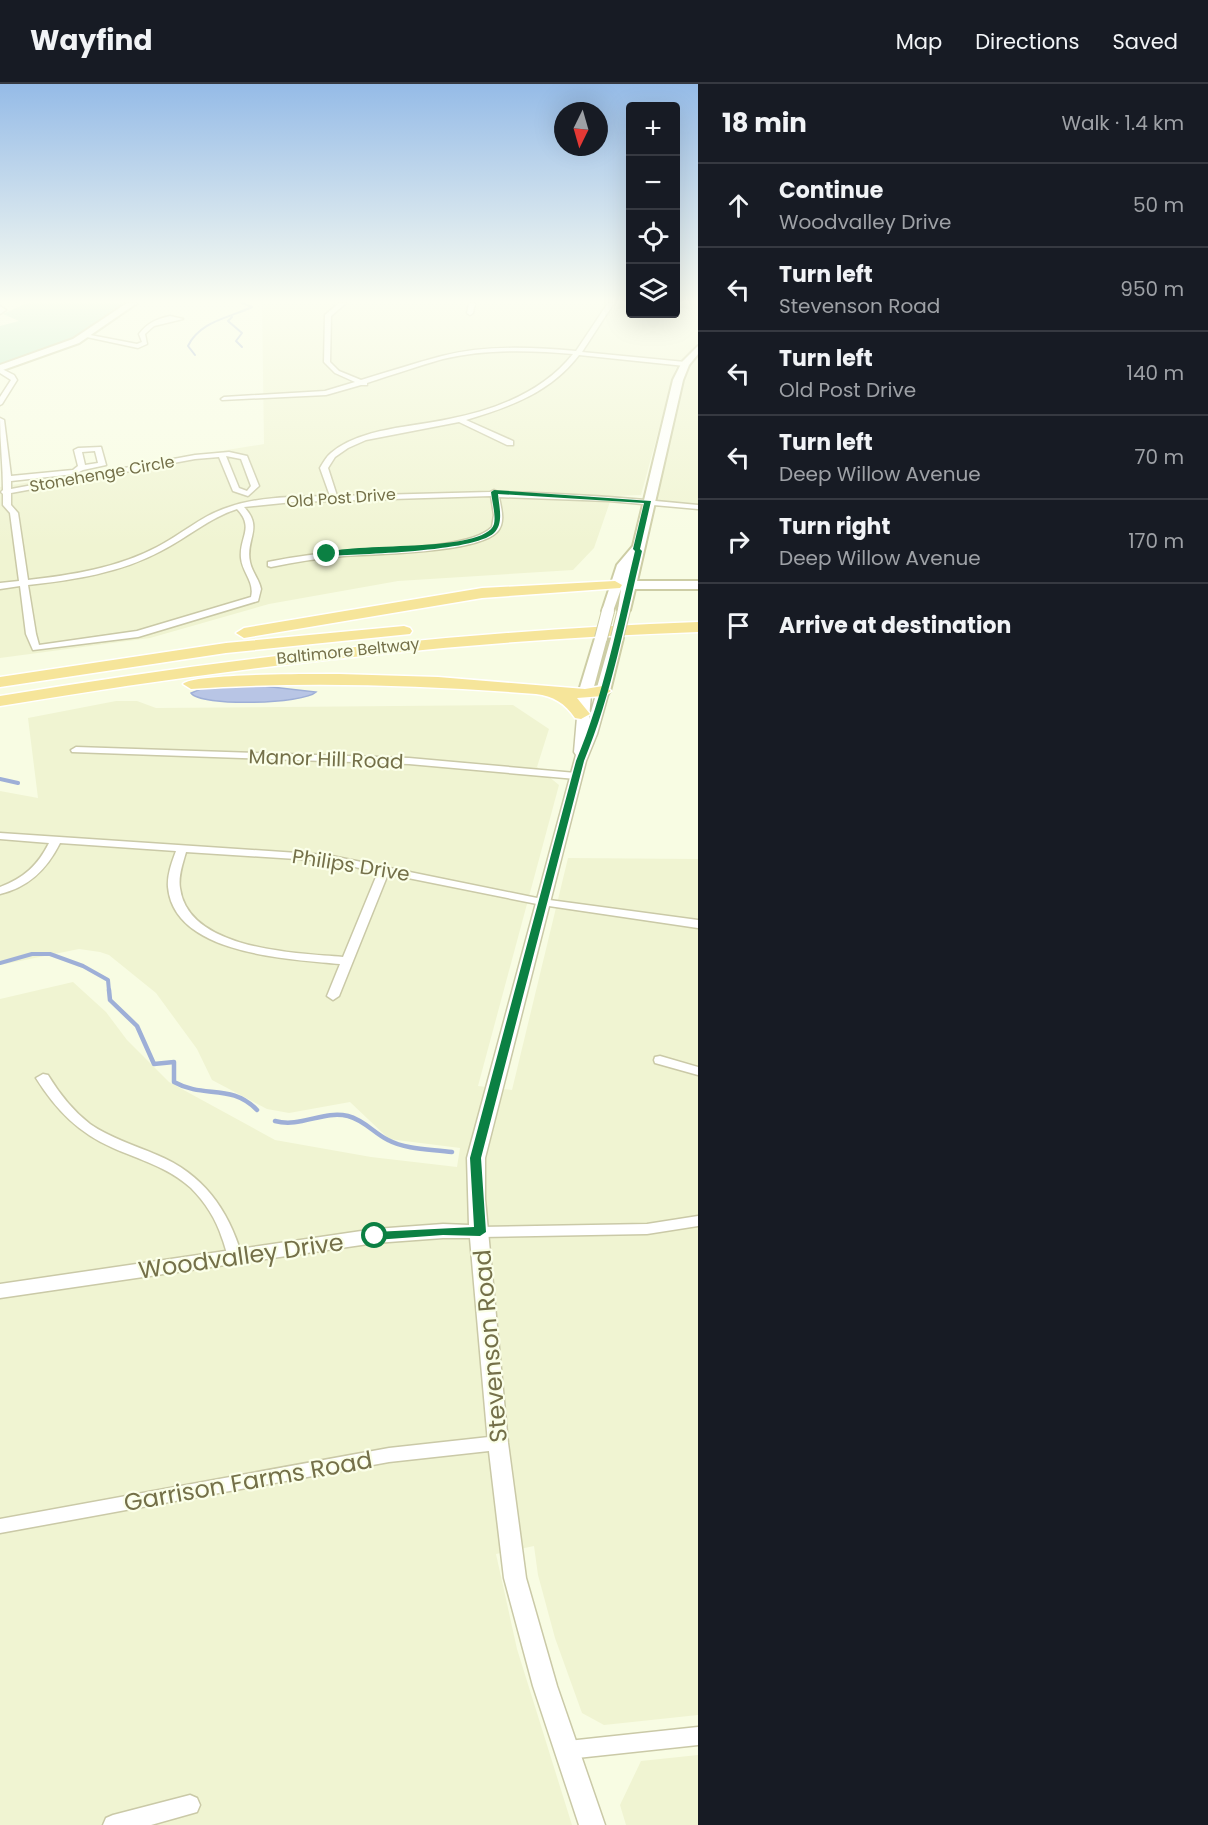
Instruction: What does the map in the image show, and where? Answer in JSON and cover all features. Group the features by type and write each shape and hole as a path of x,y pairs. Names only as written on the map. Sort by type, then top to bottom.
{"highway":[{"path":"0,676 482,594 622,585"},
{"name":"Baltimore Beltway","path":"0,682 148,658 354,635 568,620 698,615"},
{"name":"Baltimore Beltway","path":"0,701 168,674 364,649 519,635 698,627"},
{"path":"0,709 189,684 264,679 416,680 585,694 603,691"},
{"path":"549,690 568,698 581,714"}],"main road":[{"name":"Stevenson Road","path":"603,691 624,610 623,565 633,550 637,549 677,384"},
{"name":"Stevenson Road","path":"585,694 608,611 622,585"},
{"path":"622,585 698,585"}],"street":[{"path":"0,404 11,384"},
{"path":"224,399 316,395 364,384"},
{"path":"334,498 324,468 328,459 338,450 368,438 459,420 509,404 546,384"},
{"path":"0,420 7,478 5,492"},
{"path":"459,420 510,443"},
{"path":"222,455 244,458 255,486 248,494 236,489 222,455"},
{"name":"Stonehenge Circle","path":"222,455 5,492 7,505 14,513 31,634 36,648 138,634 251,602 255,599 258,589 245,563 251,523 249,517 239,506"},
{"path":"7,478 68,473 81,468"},
{"path":"272,564 327,554 452,544 480,539 492,532 497,524 494,492"},
{"name":"Old Post Drive","path":"0,586 87,573 141,558 224,512 251,504 334,498 494,492 648,501 698,507"},
{"path":"248,494 251,504"},
{"name":"Stevenson Road","path":"592,1825 545,1686 515,1578 498,1443 476,1158 578,768 591,734 603,691"},
{"name":"Stevenson Road","path":"578,768 581,714 585,694"},
{"name":"Manor Hill Road","path":"76,750 578,768"},
{"name":"Philips Drive","path":"0,836 55,842 299,855 385,868 542,902 698,924"},
{"path":"0,891 34,874 42,867 55,842"},
{"path":"182,848 174,889 181,910 197,926 238,946 346,962"},
{"path":"333,996 385,868"},
{"path":"660,1060 698,1071"},
{"path":"43,1078 59,1102 82,1125 103,1138 170,1167 204,1193 221,1214 235,1256"},
{"name":"Woodvalley Drive","path":"0,1292 375,1236 443,1231 647,1229 698,1221"},
{"name":"Garrison Farms Road","path":"0,1526 389,1455 498,1443"},
{"path":"568,1750 698,1736"},
{"path":"113,1825 190,1804"}],"shaded area":[{"path":"263,384 671,384 641,495 612,496 594,548 573,570 398,581 269,604 150,638 0,658 0,487 264,444"},
{"path":"683,384 698,384 698,505 659,501 655,498"},
{"path":"116,701 137,701 156,708 513,705 549,729 537,767 559,785 478,1086 512,1090 568,858 698,859 698,1715 604,1725 582,1713 555,1638 538,1575 534,1546 496,1554 517,1649 572,1825 0,1825 0,999 73,982 106,1012 127,1040 169,1082 275,1140 371,1157 457,1167 460,1148 389,1139 350,1102 289,1113 267,1109 212,1080 197,1049 156,993 109,955 79,949 0,965 0,791 38,798 28,718"},
{"path":"698,1755 698,1825 626,1825 620,1805 641,1761"}],"water":[{"path":"263,686 316,692 293,699 252,702 213,700 191,693 203,688"}],"waterway":[{"path":"0,779 18,783"},
{"path":"0,963 32,954 50,954 83,966 108,980 109,991"},
{"path":"109,990 110,1000 137,1026 154,1064 174,1062 174,1082 196,1090 237,1097 257,1110"},
{"path":"275,1121 285,1123 330,1115 348,1116 359,1120 395,1143 452,1152"}],"route":[{"path":"327,554 463,543 480,539 492,532 497,524 494,492 565,494 648,501 637,549 639,551 617,638 591,734 580,761 567,818 518,991 476,1158 476,1199 480,1232 443,1231 375,1236"}]}
